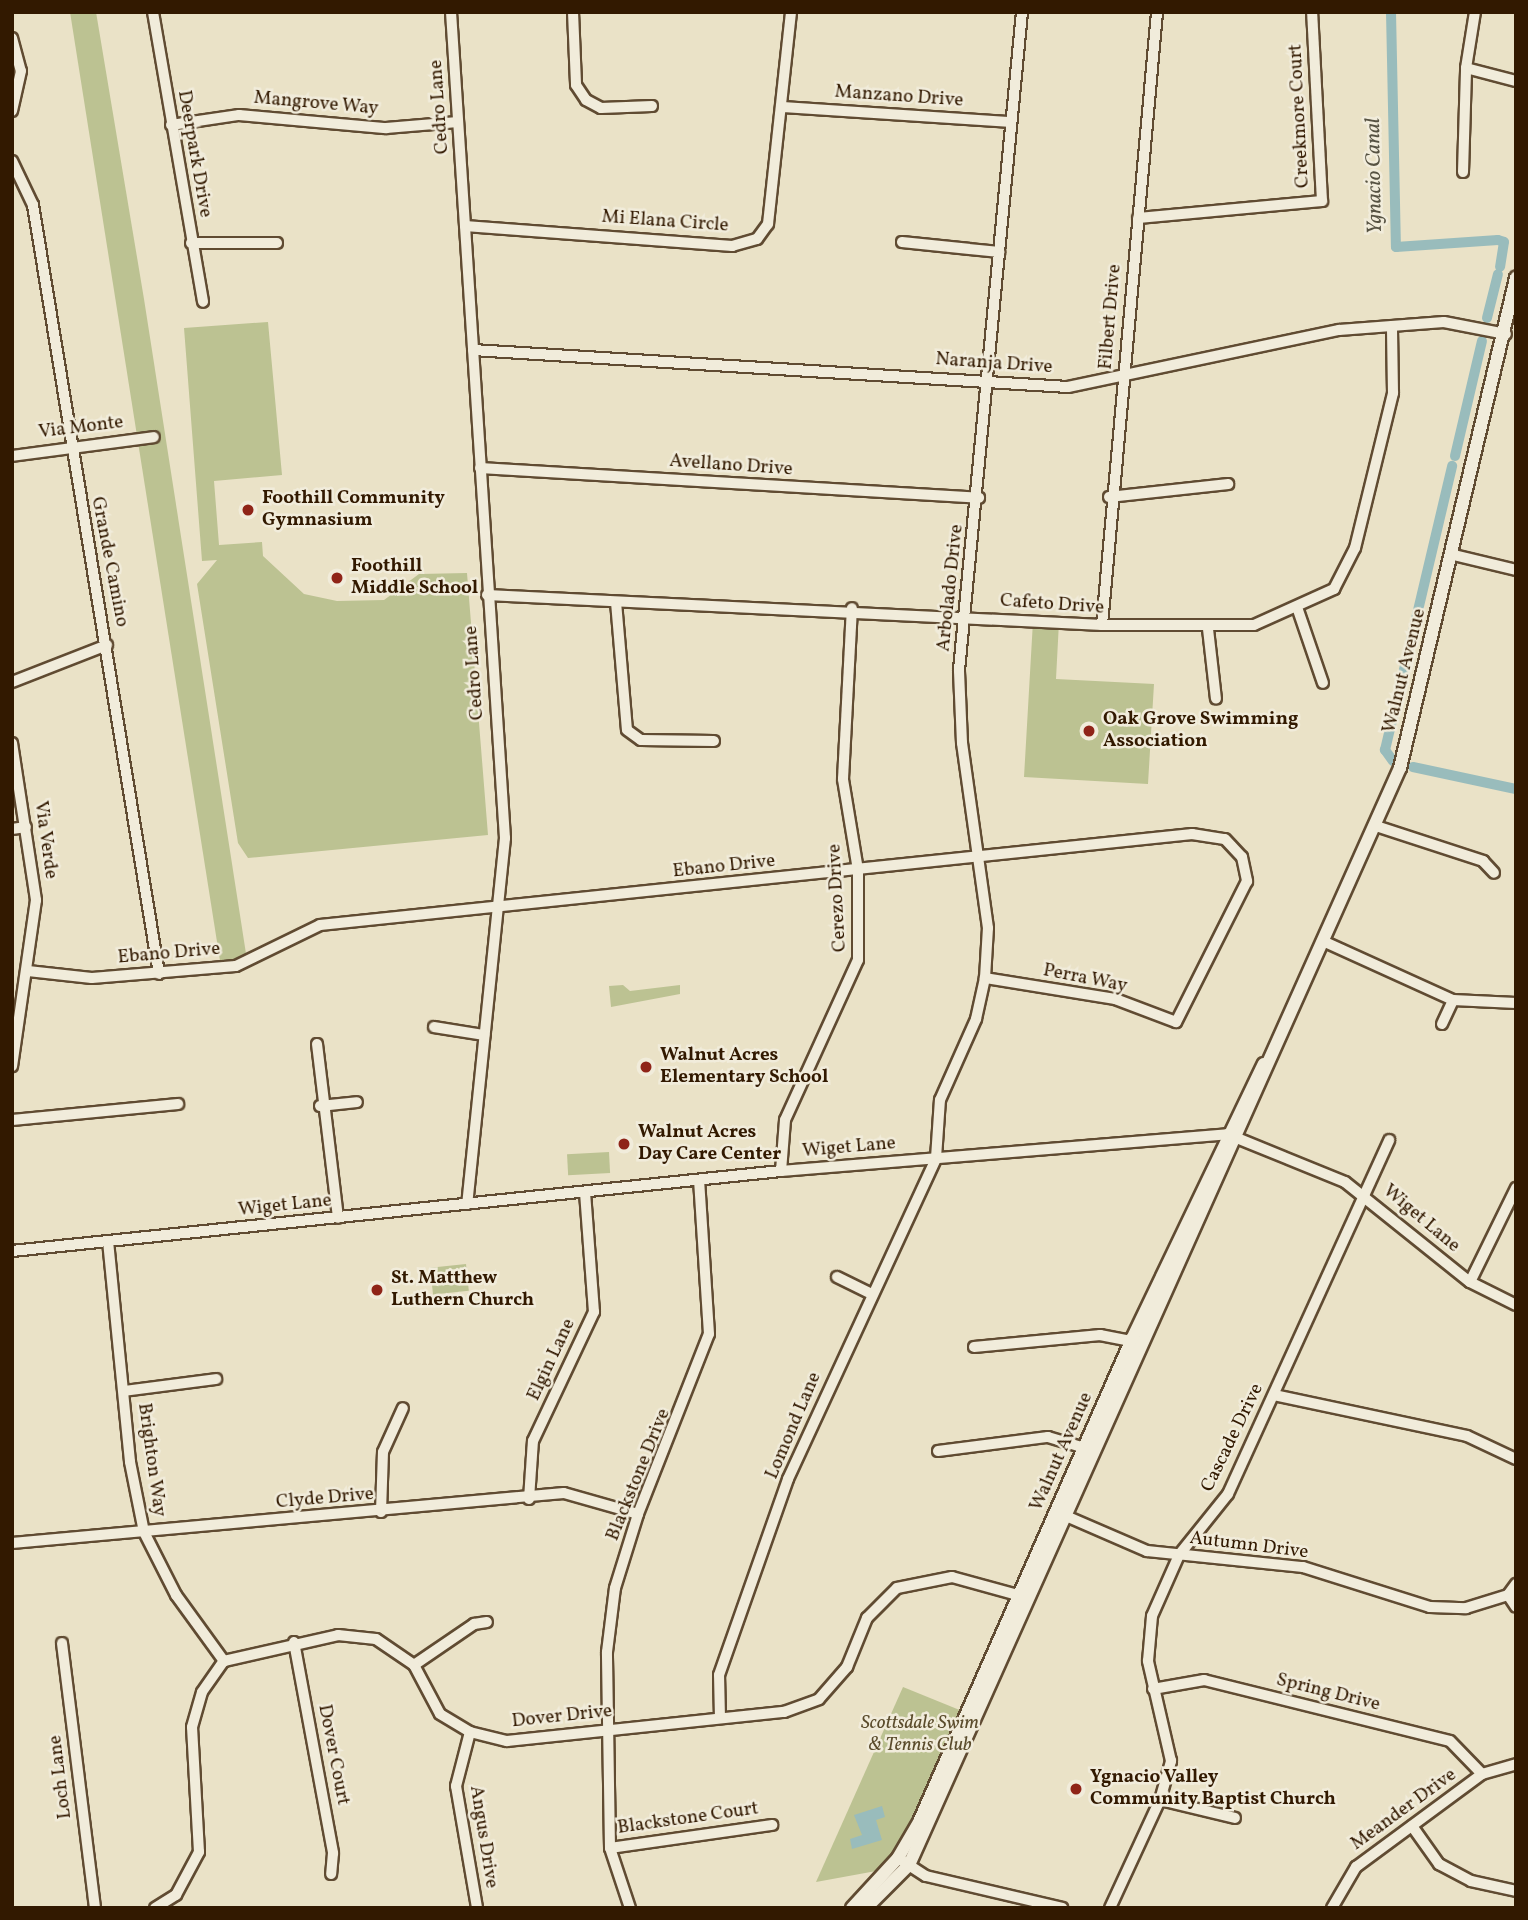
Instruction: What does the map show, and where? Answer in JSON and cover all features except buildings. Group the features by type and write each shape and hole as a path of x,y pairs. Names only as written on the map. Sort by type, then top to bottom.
{"street":[{"name":"Deerpark Drive","path":"153,12 203,302"},
{"name":"Cedro Lane","path":"451,12 504,829 467,1204"},
{"path":"573,12 576,85 586,100 601,108 652,106"},
{"name":"Mi Elana Circle","path":"465,226 732,246 757,239 768,224 784,107 791,12"},
{"name":"Arbolado Drive","path":"936,1158 940,1100 975,1019 985,978 988,928 959,700 1022,12"},
{"name":"Filbert Drive","path":"1102,625 1109,497 1123,379 1157,12"},
{"name":"Creekmore Court","path":"1138,218 1322,201 1312,12"},
{"path":"1463,172 1466,68 1475,12"},
{"path":"12,37 21,71 12,111"},
{"path":"1466,68 1516,81"},
{"name":"Manzano Drive","path":"784,107 1011,122"},
{"name":"Mangrove Way","path":"171,125 239,115 386,128 458,122"},
{"name":"Grande Camino","path":"12,161 33,205 159,974"},
{"path":"902,242 999,252"},
{"path":"191,243 277,243"},
{"name":"Walnut Avenue","path":"866,1908 903,1861 1376,826 1404,754 1506,334 1516,278"},
{"name":"Walnut Avenue","path":"1506,334 1516,315"},
{"name":"Naranja Drive","path":"473,350 1068,387 1123,379 1271,341 1392,326 1444,322 1506,334"},
{"name":"Cafeto Drive","path":"487,595 616,602 852,608 1102,625 1208,629 1254,625 1298,610 1334,589 1355,548 1393,393 1392,326"},
{"name":"Via Monte","path":"12,456 71,445 155,437"},
{"name":"Avellano Drive","path":"480,468 979,498"},
{"path":"1109,497 1228,484"},
{"path":"1454,555 1516,570"},
{"path":"616,602 627,730 641,740 714,741"},
{"name":"Cerezo Drive","path":"781,1171 785,1120 858,960 858,870 844,779 852,608"},
{"path":"1298,610 1324,682"},
{"path":"1208,629 1216,699"},
{"path":"12,682 107,645"},
{"name":"Via Verde","path":"12,743 36,900 28,971 12,1066"},
{"path":"1376,826 1483,861 1494,873"},
{"path":"12,830 26,827"},
{"name":"Ebano Drive","path":"28,971 92,978 236,966 320,925 497,909 1192,834 1225,839 1242,857 1247,881 1176,1022"},
{"path":"1325,942 1453,1000 1516,1003"},
{"name":"Perra Way","path":"985,978 1115,999 1176,1022"},
{"path":"1442,1024 1453,1000"},
{"path":"434,1027 484,1035"},
{"path":"317,1044 320,1106 338,1218"},
{"path":"320,1106 357,1102"},
{"path":"12,1120 178,1104"},
{"name":"Wiget Lane","path":"12,1251 781,1171 1233,1136 1364,1194 1470,1282 1516,1305"},
{"name":"Cascade Drive","path":"1110,1908 1160,1800 1171,1761 1167,1724 1153,1689 1147,1638 1179,1555 1228,1494 1389,1140"},
{"name":"Lomond Lane","path":"720,1718 719,1675 788,1479 870,1293 936,1158"},
{"name":"Blackstone Drive","path":"630,1908 610,1848 605,1731 615,1588 638,1514 709,1334 699,1180"},
{"path":"1470,1282 1516,1188"},
{"name":"Elgin Lane","path":"529,1499 533,1441 594,1312 585,1192"},
{"name":"Brighton Way","path":"108,1241 124,1391 144,1532 177,1595 224,1661"},
{"path":"837,1277 870,1293"},
{"path":"974,1347 1100,1335 1138,1342"},
{"path":"124,1391 216,1379"},
{"path":"1274,1395 1467,1436 1516,1459"},
{"path":"381,1512 383,1452 403,1408"},
{"path":"938,1451 1048,1437 1090,1450"},
{"name":"Clyde Drive","path":"12,1543 529,1499 564,1493 638,1514"},
{"name":"Autumn Drive","path":"1062,1514 1147,1551 1303,1567 1430,1607 1466,1608 1507,1595"},
{"name":"Dover Drive","path":"224,1661 294,1642 338,1634 376,1639 414,1665 440,1714 470,1732 507,1741 784,1712 819,1699 847,1667 867,1618 897,1588 952,1577 1023,1596"},
{"path":"1516,1584 1507,1595 1516,1608"},
{"path":"414,1665 474,1624 487,1622"},
{"name":"Dover Court","path":"294,1642 333,1853 331,1874"},
{"name":"Loch Lane","path":"62,1643 94,1908"},
{"path":"155,1908 176,1895 200,1852 192,1727 202,1692 224,1661"},
{"name":"Spring Drive","path":"1153,1689 1204,1680 1450,1741 1482,1774"},
{"name":"Angus Drive","path":"470,1732 456,1786 477,1908"},
{"name":"Meander Drive","path":"1332,1908 1356,1867 1482,1774 1516,1764"},
{"path":"1160,1800 1236,1818"},
{"name":"Blackstone Court","path":"610,1848 772,1825"},
{"path":"1412,1826 1439,1864 1471,1881 1516,1891"},
{"path":"903,1861 926,1876 1062,1908"},
{"name":"Walnut Avenue","path":"852,1908 903,1861"}],"green space":[{"path":"70,12 96,12 144,299 247,960 221,967"},
{"path":"268,322 282,475 214,481 219,545 262,542 263,556 304,594 337,601 384,600 419,574 467,573 488,835 248,858 238,843 197,584 217,560 202,561 184,328"},
{"name":"Oak Grove Swimming Association","path":"1033,621 1059,622 1056,679 1154,684 1148,784 1024,777"},
{"path":"623,985 630,991 680,985 680,994 611,1007 609,986"},
{"path":"609,1152 610,1173 568,1175 567,1154"},
{"path":"466,1264 469,1291 433,1295 430,1268"},
{"name":"Scottsdale Swim & Tennis Club","path":"903,1687 967,1713 941,1773 887,1869 816,1882"}],"water":[{"path":"882,1806 885,1817 876,1820 882,1840 852,1849 850,1839 862,1835 854,1815"}],"waterway":[{"name":"Ygnacio Canal","path":"1391,12 1396,247 1498,240 1504,242 1500,267"},
{"name":"Ygnacio Canal","path":"1487,318 1498,274"},
{"name":"Ygnacio Canal","path":"1455,456 1482,341"},
{"name":"Ygnacio Canal","path":"1393,761 1385,750 1452,466"},
{"name":"Ygnacio Canal","path":"1413,767 1516,789"}],"place":[{"name":"Foothill Community Gymnasium","path":"248,510"},
{"name":"Foothill Middle School","path":"337,578"},
{"name":"Oak Grove Swimming Association","path":"1089,731"},
{"name":"Walnut Acres Elementary School","path":"646,1067"},
{"name":"Walnut Acres Day Care Center","path":"624,1144"},
{"name":"St. Matthew Luthern Church","path":"377,1290"},
{"name":"Ygnacio Valley Community Baptist Church","path":"1076,1789"}]}
